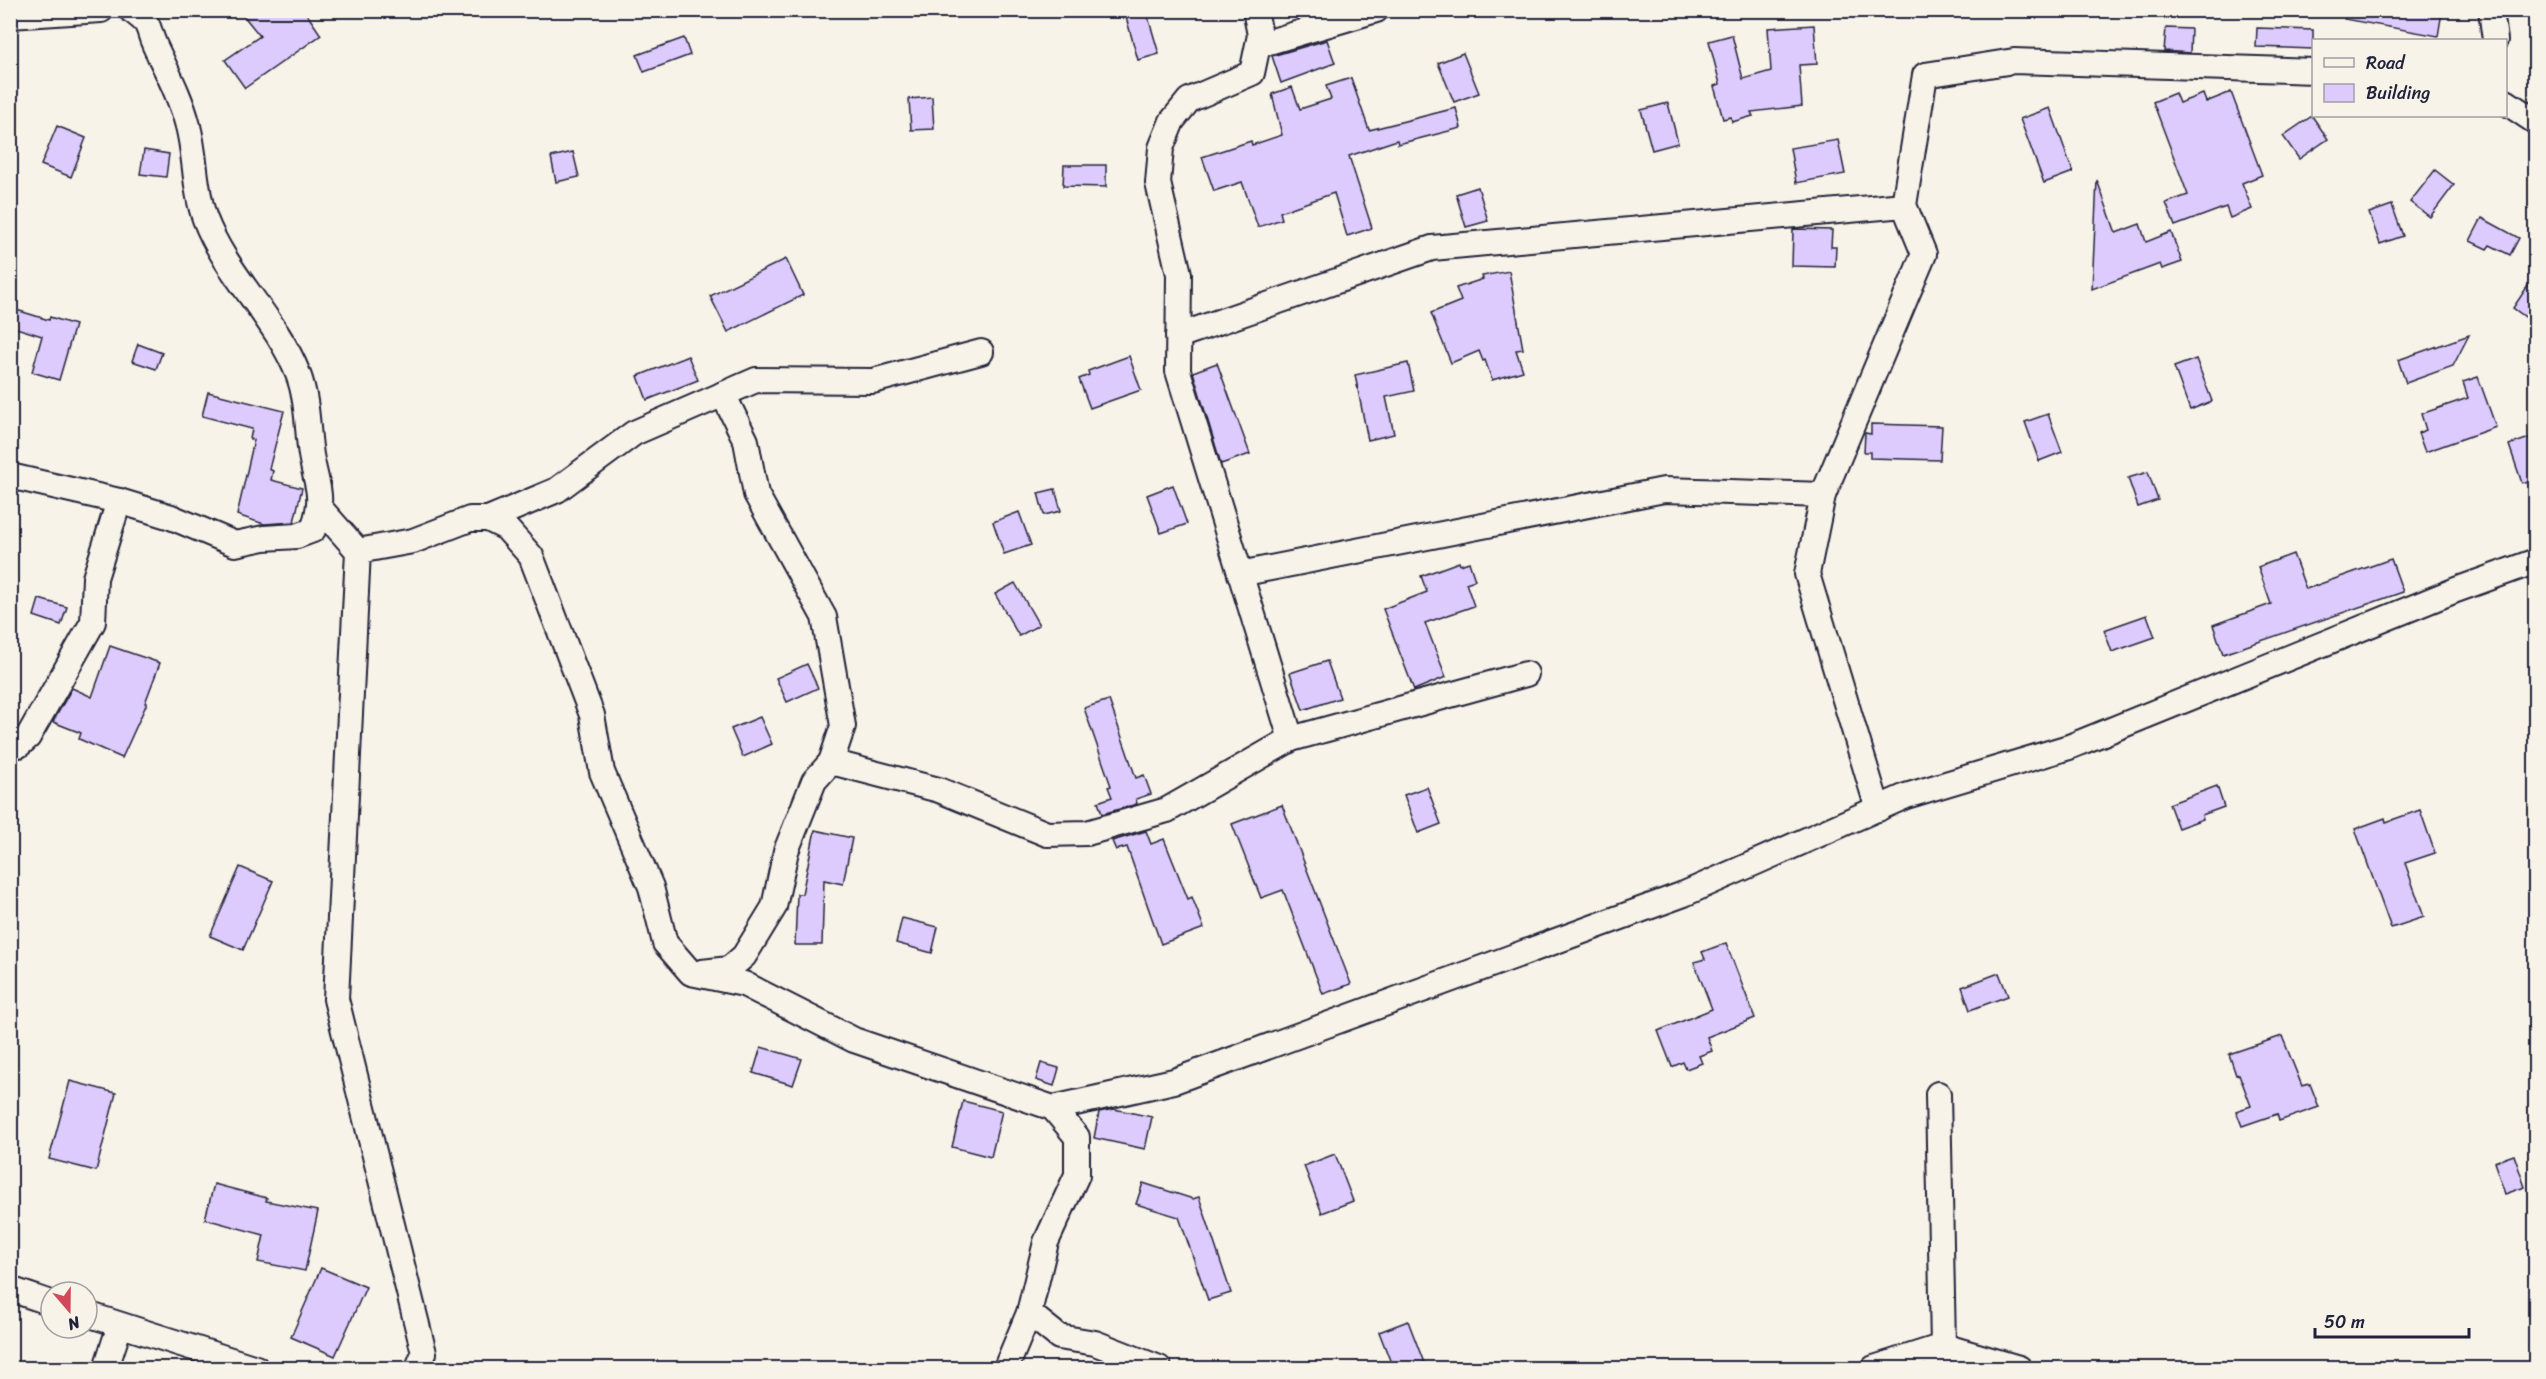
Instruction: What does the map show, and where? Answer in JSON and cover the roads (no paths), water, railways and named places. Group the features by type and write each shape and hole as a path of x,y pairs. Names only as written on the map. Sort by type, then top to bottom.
{"street":[{"path":"10,16 101,10"},
{"path":"10,476 119,501 171,518 235,544 264,538 297,536 313,530 320,507 320,491 311,456 307,414 299,375 281,341 225,259 206,222 198,199 190,136 169,72 154,44 148,23 131,10"},
{"path":"1255,10 1260,35 1252,73 1189,100 1172,121 1161,148 1158,183 1179,274 1178,371 1291,740"},
{"path":"1259,45 1376,10"},
{"path":"2491,10 2495,39"},
{"path":"1878,809 1807,574 1823,495 1924,254 1904,205 1925,75 2014,61 2312,71"},
{"path":"2507,103 2535,122"},
{"path":"1178,336 1432,248 1904,205"},
{"path":"358,551 413,541 470,519 488,519 557,490 634,433 756,380 873,381 981,352"},
{"path":"691,973 729,969 744,956 774,907 786,851 814,781 831,762 843,726 824,617 756,494 746,441 723,394"},
{"path":"1240,574 1664,490 1823,495"},
{"path":"10,744 19,745 28,737 93,622 95,578 119,501"},
{"path":"320,507 358,551 336,999 424,1353 418,1368"},
{"path":"488,519 506,528 531,556 592,715 602,771 651,887 665,943 691,973 744,984 854,1040 1053,1108 1174,1081 1684,894 1906,796 2069,747 2456,590 2535,561"},
{"path":"831,762 939,790 1047,834 1087,833 1167,810 1291,740 1526,674"},
{"path":"1938,1094 1940,1357"},
{"path":"1006,1368 1029,1313 1046,1242 1077,1175 1077,1137 1053,1108"},
{"path":"10,1289 39,1299"},
{"path":"1029,1313 1059,1337 1095,1343 1159,1368"},
{"path":"99,1318 256,1368"},
{"path":"106,1368 120,1325"},
{"path":"1874,1368 1940,1357 2019,1368"}]}
